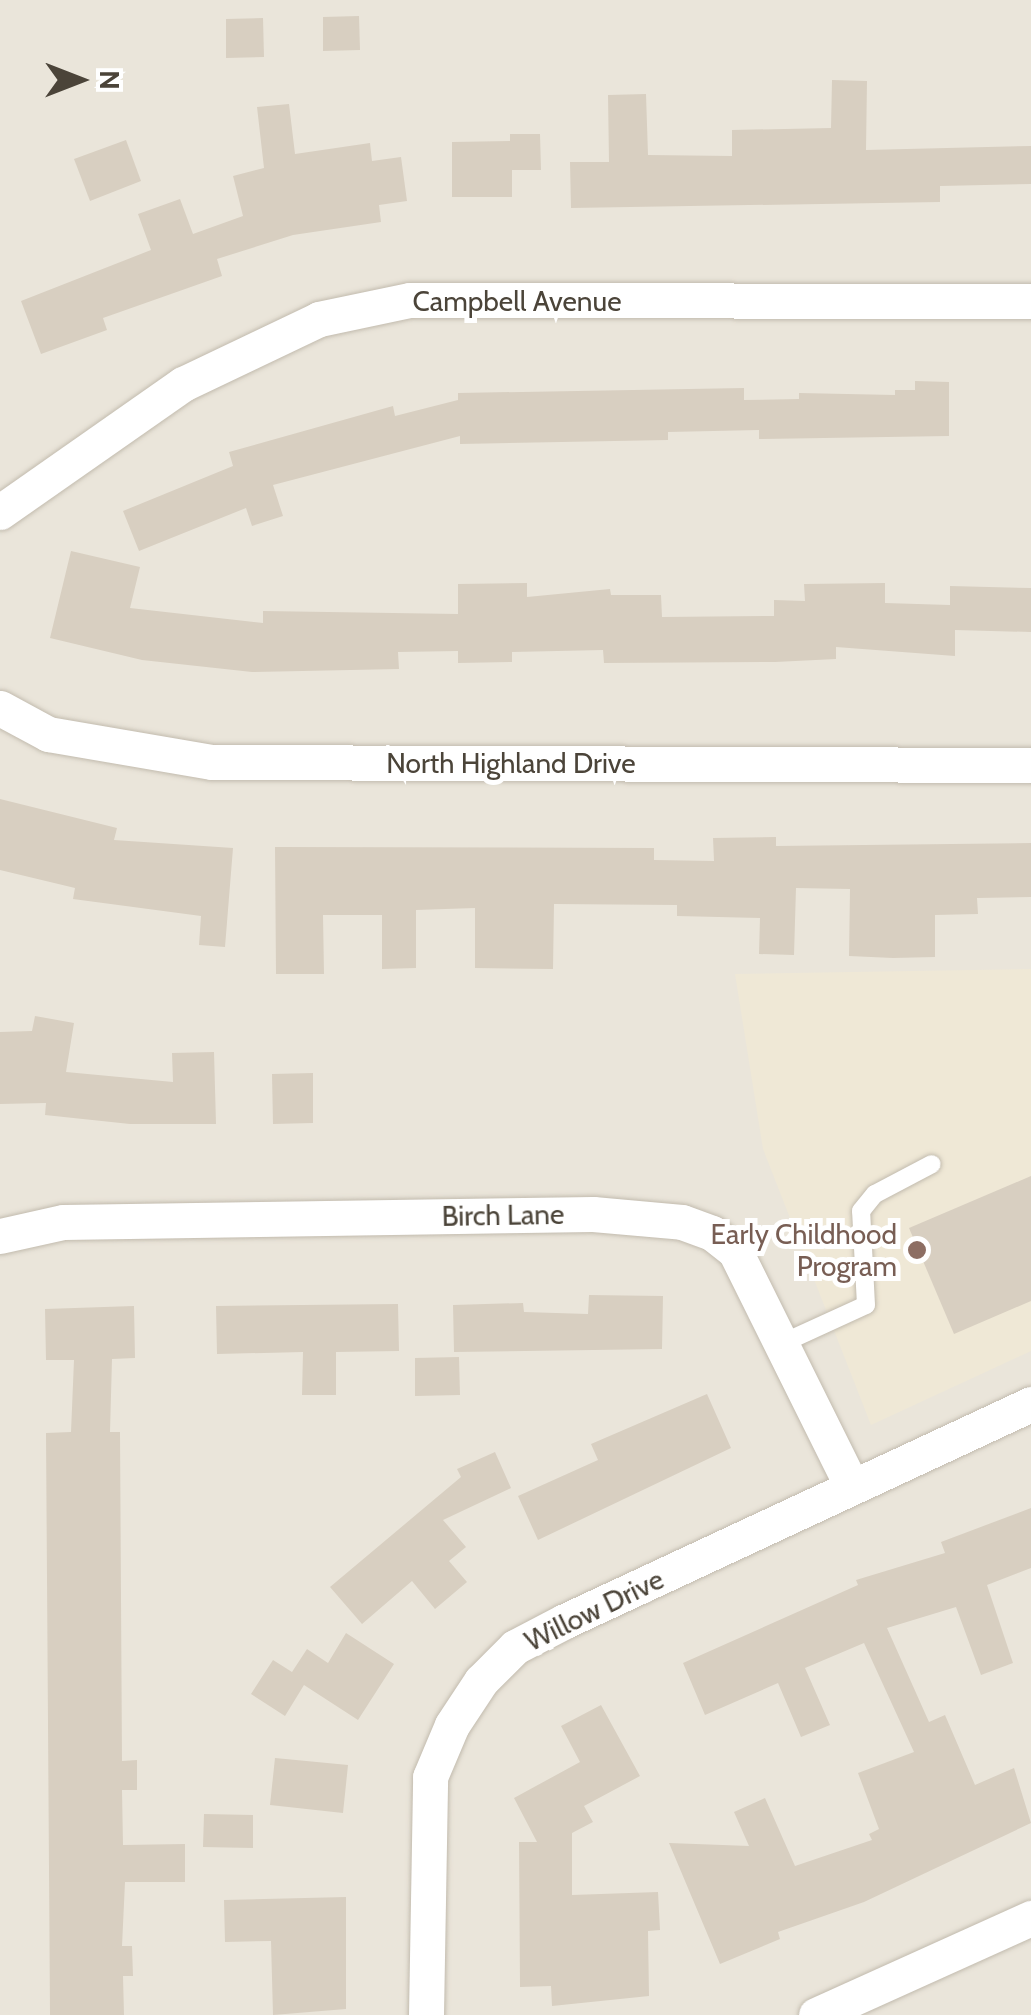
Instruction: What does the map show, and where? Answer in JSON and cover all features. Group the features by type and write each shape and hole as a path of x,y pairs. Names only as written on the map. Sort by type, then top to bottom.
{"street":[{"name":"Campbell Avenue","path":"0,512 183,384 318,318 410,300 1031,301"},
{"name":"North Highland Drive","path":"0,708 48,734 212,762 1031,764"},
{"name":"Birch Lane","path":"0,1236 64,1222 647,1216 712,1233 734,1251 783,1342 852,1488"},
{"name":"Willow Drive","path":"426,2015 430,1777 452,1725 481,1682 516,1648 565,1621 1031,1404"},
{"path":"816,2015 1031,1918"}],"lane":[{"path":"783,1342 866,1305 861,1211 875,1194 932,1164"}],"shaded area":[{"path":"0,0 1031,0 1031,2015 0,2015"},
{"name":"Early Childhood Program","path":"1031,969 1031,1351 871,1425 763,1149 735,974"}],"building":[{"path":"359,16 360,50 323,51 323,17"},
{"path":"263,18 264,57 226,58 226,19"},
{"path":"832,80 867,81 866,150 1031,146 1031,184 940,186 940,202 571,208 570,162 609,162 608,95 646,94 648,155 732,156 732,130 831,128"},
{"path":"289,104 295,154 370,143 372,161 401,157 407,201 379,205 381,222 293,235 217,259 222,276 103,318 107,330 41,354 21,301 151,250 138,214 180,199 193,234 243,216 233,176 264,168 257,107"},
{"path":"510,134 540,134 541,170 512,170 512,197 452,197 452,142 510,141"},
{"path":"126,140 141,181 90,201 74,159"},
{"path":"915,381 949,382 949,436 759,439 759,430 668,432 668,440 460,444 460,436 273,485 283,516 252,526 246,508 139,551 123,511 233,466 229,452 393,406 395,416 458,400 458,393 744,388 744,400 799,399 799,393 895,395 895,390 915,390"},
{"path":"71,551 140,567 130,608 263,623 263,611 458,614 458,584 527,583 527,597 610,589 611,595 661,595 662,617 774,616 774,600 805,601 804,584 885,583 885,603 950,605 950,586 1031,588 1031,632 955,630 955,656 836,647 836,659 604,663 603,650 512,652 512,662 458,663 458,651 398,652 399,669 252,672 142,660 50,638"},
{"path":"0,799 117,828 114,840 233,848 225,947 199,945 201,916 73,899 75,888 0,870"},
{"path":"776,837 776,846 1031,843 1031,897 977,898 978,914 935,915 935,957 893,958 849,956 850,889 796,888 794,955 759,954 760,918 677,916 677,905 554,904 553,969 475,968 475,908 416,910 416,968 382,969 382,915 323,915 324,974 276,974 275,847 654,848 654,860 714,861 713,838"},
{"path":"35,1016 74,1023 66,1072 173,1082 172,1053 214,1052 216,1124 130,1124 45,1115 46,1103 0,1104 0,1032 32,1031"},
{"path":"313,1073 313,1123 273,1124 272,1074"},
{"path":"1031,1176 1031,1301 954,1334 909,1228"},
{"path":"589,1295 663,1296 662,1349 454,1352 453,1305 523,1303 524,1312 588,1314"},
{"path":"398,1304 399,1351 336,1352 336,1395 302,1395 303,1352 217,1354 216,1306"},
{"path":"134,1306 135,1358 112,1359 110,1432 120,1432 122,1761 137,1760 137,1790 122,1790 123,1845 185,1844 185,1882 125,1882 122,1946 132,1946 133,1976 123,1976 124,2015 50,2015 46,1433 71,1432 74,1360 46,1360 45,1309"},
{"path":"459,1357 460,1395 415,1396 415,1358"},
{"path":"707,1394 731,1448 538,1540 518,1496 598,1460 591,1444"},
{"path":"495,1452 511,1488 443,1520 466,1547 449,1561 467,1582 435,1609 412,1581 362,1624 330,1587 461,1477 457,1469"},
{"path":"1031,1508 1031,1568 987,1585 1013,1663 981,1675 956,1607 887,1628 929,1722 945,1715 975,1785 1014,1768 1031,1823 864,1902 778,1932 780,1939 720,1964 669,1843 749,1846 734,1812 765,1798 795,1866 872,1840 869,1834 879,1829 858,1773 914,1752 864,1643 805,1668 830,1725 801,1737 778,1683 705,1715 683,1663 858,1585 856,1580 945,1553 941,1542"},
{"path":"346,1633 394,1664 358,1720 304,1685 285,1716 251,1694 273,1660 292,1672 307,1649 328,1663"},
{"path":"601,1705 640,1776 584,1806 593,1822 572,1833 572,1895 658,1892 660,1930 648,1931 649,1996 552,2006 551,1986 520,1987 519,1842 537,1842 514,1798 580,1762 561,1726"},
{"path":"275,1758 348,1765 343,1813 270,1805"},
{"path":"204,1814 253,1815 253,1848 203,1847"},
{"path":"346,1897 346,2009 273,2015 271,1941 225,1942 224,1900"}],"place":[{"name":"Early Childhood Program","path":"917,1250"}]}
